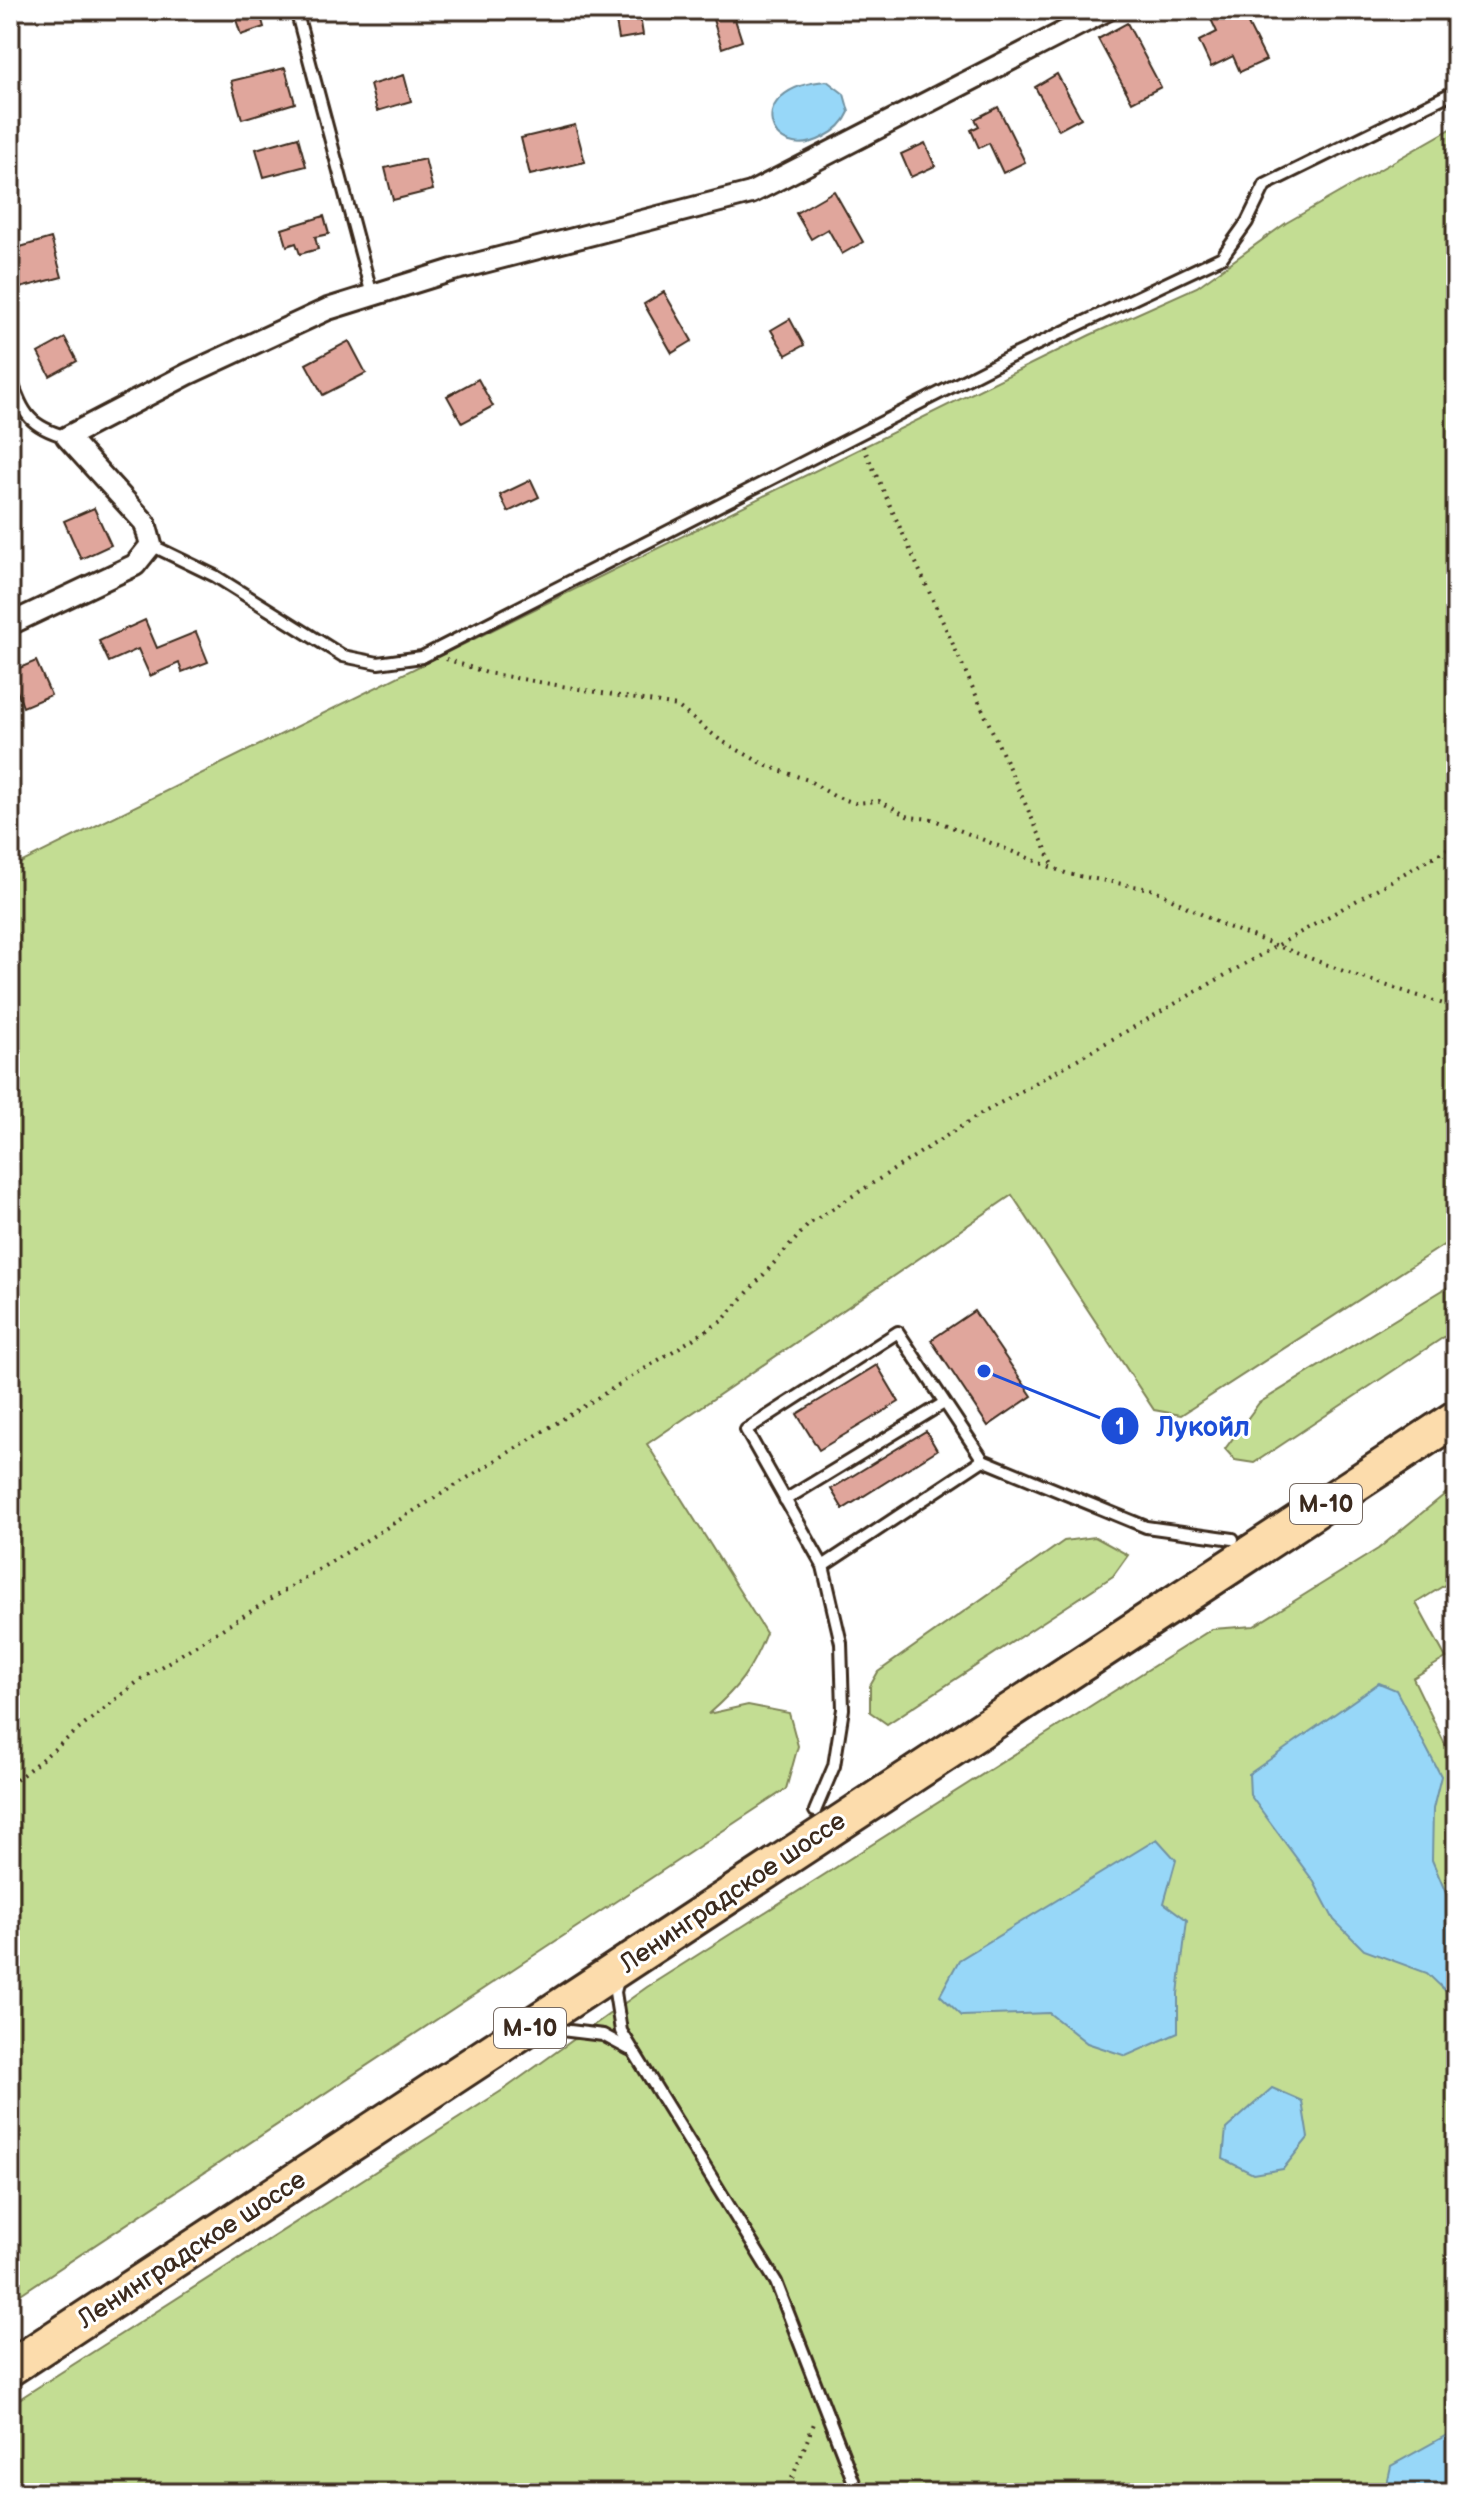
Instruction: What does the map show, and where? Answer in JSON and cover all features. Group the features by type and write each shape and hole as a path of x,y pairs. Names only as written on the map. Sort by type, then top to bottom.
{"highway":[{"name":"Ленинградское шоссе","path":"10,2340 1456,1394"},
{"name":"Ленинградское шоссе","path":"10,2368 1456,1418"}],"street":[{"path":"10,624 135,565 151,545 145,523 67,437 202,367 328,309 453,270 751,193 1107,10"}],"lane":[{"path":"296,10 372,295"},
{"path":"151,545 215,576 343,656 378,663 422,657 1008,358 1222,257 1247,222 1265,185 1456,91"},
{"path":"10,378 24,413 42,430 67,437"},
{"path":"815,1811 834,1766 843,1709 841,1643 823,1566 746,1430 898,1332 983,1460 1146,1527 1233,1539"},
{"path":"785,1500 944,1403"},
{"path":"823,1566 983,1460"},
{"path":"622,1967 615,1992 621,2031 776,2282 858,2493"},
{"path":"529,2028 603,2035 620,2042 636,2056"}],"path":[{"path":"857,437 870,457 937,615 1054,867"},
{"path":"434,651 453,663 487,673 677,706 720,740 767,766 808,780 834,796 855,803 879,801 909,817 932,819 1068,874 1155,890 1220,924 1354,975 1456,1008"},
{"path":"10,1785 141,1679 722,1321 809,1224 979,1115 1456,844"},
{"path":"786,2493 806,2437 826,2408"}],"green space":[{"path":"1456,126 1456,1237 1181,1415 1154,1410 1012,1195 647,1444 766,1633 743,1678 708,1714 748,1705 789,1713 798,1746 786,1789 10,2301 10,868 1090,335 1197,287 1286,223"},
{"path":"1456,1282 1456,1329 1254,1463 1235,1460 1225,1449 1259,1403"},
{"path":"1456,1485 1456,1578 1416,1603 1446,1658 1413,1678 1456,1767 1456,1833 1449,1838 1456,1851 1456,2493 10,2493 10,2405 506,2088 647,1987 1212,1629 1254,1626 1378,1549"},
{"path":"1095,1537 1128,1555 1113,1576 887,1724 870,1712 870,1686 878,1672 1064,1541"}],"water":[{"path":"827,81 844,94 849,112 839,127 824,137 805,143 789,142 778,134 772,122 773,109 782,96 799,86"},
{"path":"1379,1683 1396,1690 1441,1776 1433,1809 1432,1860 1456,1917 1456,2001 1427,1973 1364,1950 1334,1920 1314,1882 1250,1795 1249,1774"},
{"path":"1157,1839 1176,1860 1164,1903 1187,1920 1178,1994 1178,2033 1126,2056 1087,2043 1049,2013 962,2016 940,1995 959,1960"},
{"path":"1272,2088 1302,2101 1308,2138 1283,2169 1253,2174 1223,2159 1226,2129"},
{"path":"1456,2430 1456,2493 1385,2493 1391,2466"}],"building":[{"path":"233,10 259,10 264,27 241,35"},
{"path":"614,10 639,10 643,35 619,39"},
{"path":"710,10 732,10 742,41 722,48"},
{"path":"1220,10 1241,10 1266,60 1240,72 1233,56 1211,67 1199,41 1217,32 1209,15"},
{"path":"1127,23 1161,87 1132,102 1098,39"},
{"path":"285,68 295,103 242,119 231,81"},
{"path":"1057,74 1081,118 1059,130 1035,87"},
{"path":"404,75 411,101 377,111 370,85"},
{"path":"998,107 1025,162 1003,173 989,143 979,148 971,130 979,126 975,119"},
{"path":"575,125 585,162 530,175 521,138"},
{"path":"298,137 306,166 264,177 256,149"},
{"path":"925,143 935,166 911,177 901,154"},
{"path":"425,159 433,190 393,200 385,168"},
{"path":"834,191 863,242 842,254 828,229 811,239 796,213"},
{"path":"324,216 329,234 315,237 318,249 300,254 296,243 287,246 282,229"},
{"path":"51,238 62,277 16,289 10,250"},
{"path":"664,292 692,341 672,353 644,304"},
{"path":"790,319 804,345 786,355 771,330"},
{"path":"65,338 77,361 50,376 38,353"},
{"path":"349,341 366,373 323,395 306,364"},
{"path":"478,379 493,406 462,423 447,396"},
{"path":"531,480 539,497 508,512 500,495"},
{"path":"94,508 111,545 81,559 64,521"},
{"path":"145,620 157,648 196,632 208,662 182,672 179,663 150,676 138,649 109,662 99,641"},
{"path":"36,661 51,695 23,707 10,672"},
{"path":"974,1311 1032,1396 988,1426 931,1340"},
{"path":"877,1365 899,1402 819,1450 797,1414"},
{"path":"926,1431 937,1450 843,1509 831,1489"}],"place":[{"name":"Лукойл","path":"984,1371"}]}
